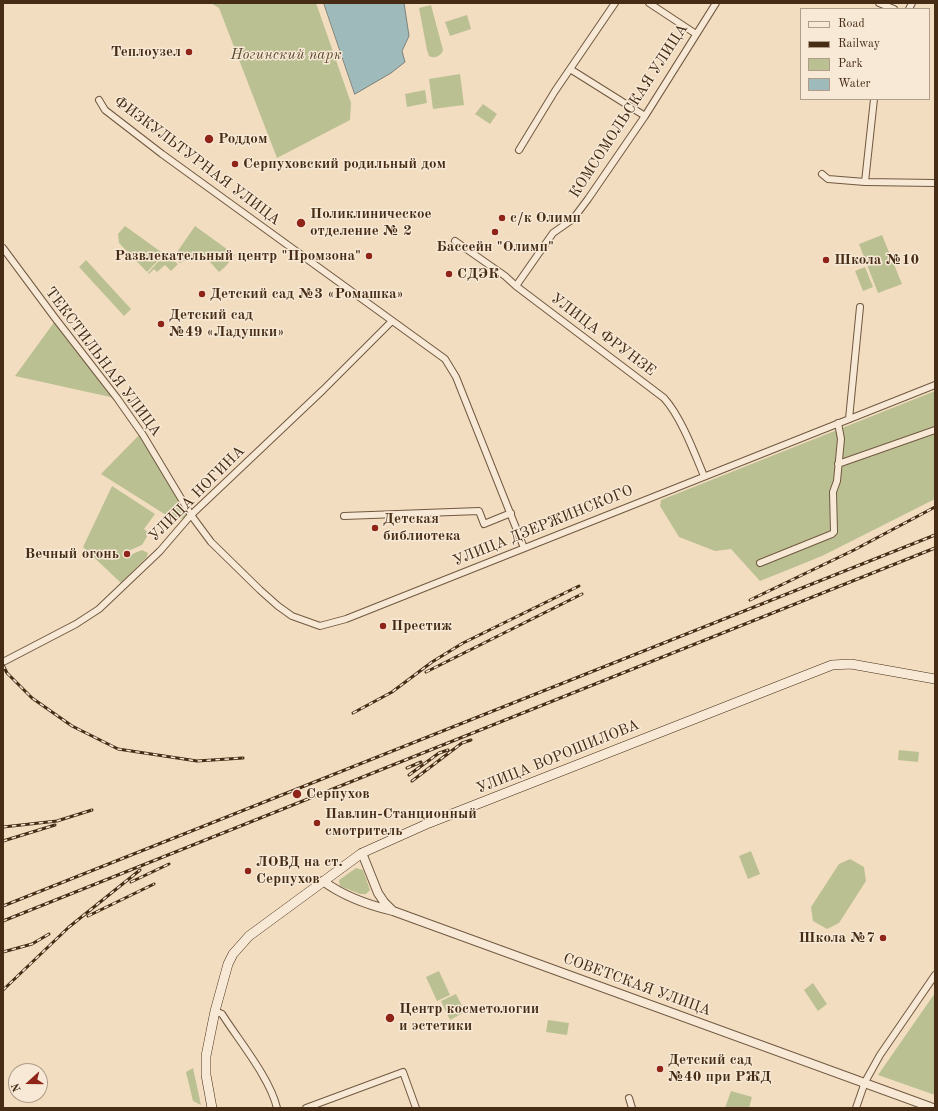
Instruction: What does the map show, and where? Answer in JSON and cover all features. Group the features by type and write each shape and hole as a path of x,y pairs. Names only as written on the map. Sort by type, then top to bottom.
{"main road":[{"name":"УЛИЦА ВОРОШИЛОВА","path":"212,1108 205,1062 215,1011 228,964 233,954 249,936 362,852 437,820 832,665 851,664 935,679"}],"street":[{"path":"519,150 543,109 616,3"},
{"path":"649,3 696,34"},
{"name":"КОМСОМОЛЬСКАЯ УЛИЦА","path":"516,286 553,233 573,219 645,116 716,3"},
{"path":"879,3 892,8"},
{"path":"570,70 645,116"},
{"name":"ФИЗКУЛЬТУРНАЯ УЛИЦА","path":"99,100 105,110 162,154 445,359 456,377 524,548"},
{"path":"865,182 874,100"},
{"path":"822,174 828,179 865,182 935,184"},
{"name":"УЛИЦА ФРУНЗЕ","path":"455,241 505,276 516,286 664,398 670,404 690,443 704,476"},
{"name":"ТЕКСТИЛЬНАЯ УЛИЦА","path":"3,248 117,398 143,435 191,515"},
{"path":"849,419 860,308"},
{"name":"УЛИЦА НОГИНА","path":"3,662 76,624 99,609 160,551 191,515 323,390 392,321"},
{"name":"УЛИЦА ДЗЕРЖИНСКОГО","path":"191,515 211,542 278,606 292,616 320,626 346,619 935,385"},
{"path":"760,563 834,532 833,492 837,481 841,439 838,423"},
{"path":"838,464 935,430"},
{"path":"344,516 479,511 484,524 511,513"},
{"name":"СОВЕТСКАЯ УЛИЦА","path":"362,852 381,898 394,911 933,1108"},
{"path":"323,881 341,893 355,899 394,911"},
{"path":"355,899 369,899 375,892 375,885"},
{"path":"856,1108 865,1082 880,1054 935,975"},
{"path":"215,1011 222,1014 264,1077 271,1090 277,1108"},
{"path":"306,1108 403,1072 416,1108"},
{"path":"629,1098 632,1108"}],"green space":[{"name":"Ногинский парк","path":"211,3 316,3 351,103 350,120 277,158 219,8"},
{"path":"431,5 443,50 436,57 429,56 419,8"},
{"path":"467,15 471,29 450,36 445,22"},
{"path":"460,74 464,105 433,109 429,79"},
{"path":"425,90 427,103 407,107 405,94"},
{"path":"483,104 497,114 490,124 475,114"},
{"path":"125,226 164,254 147,272 119,243 118,234"},
{"path":"195,226 235,255 219,272 201,252 180,263 173,258"},
{"path":"882,235 902,284 878,293 859,244"},
{"path":"165,254 178,264 171,271 165,265 157,272 154,269 149,274 148,273"},
{"path":"86,260 131,309 124,316 79,267"},
{"path":"865,267 873,287 863,291 855,271"},
{"path":"55,321 115,398 15,376"},
{"path":"935,391 935,499 822,556 760,581 731,549 715,551 679,537 660,506 661,500"},
{"path":"141,433 191,517 174,520 101,474"},
{"path":"112,486 155,514 144,529 149,533 142,545 128,551 130,555 142,550 148,553 147,557 121,583 83,547"},
{"path":"899,750 919,752 918,762 898,760"},
{"path":"751,851 760,874 748,879 739,856"},
{"path":"850,859 864,867 866,881 839,923 827,929 813,921 811,907 839,864"},
{"path":"356,868 363,870 370,890 366,894 360,894 340,886 339,880"},
{"path":"439,971 450,995 437,1001 426,977"},
{"path":"813,983 827,1004 818,1011 804,990"},
{"path":"935,993 935,1095 878,1075"},
{"path":"456,994 465,1012 450,1020 441,1001"},
{"path":"548,1020 569,1023 567,1035 546,1032"},
{"path":"193,1068 201,1105 193,1101 186,1072"},
{"path":"731,1091 752,1097 749,1108 725,1108"}],"water":[{"path":"324,3 404,3 409,36 402,51 405,62 391,73 355,94"}],"railway":[{"path":"750,600 854,550 935,507"},
{"path":"3,906 935,535"},
{"path":"3,921 935,548"},
{"path":"353,713 392,692 432,662 463,643 579,586"},
{"path":"426,672 582,594"},
{"path":"3,665 7,673 32,698 72,726 118,749 197,761 243,758"},
{"path":"412,781 462,743 471,740"},
{"path":"409,775 439,753 448,750"},
{"path":"407,768 421,762"},
{"path":"3,827 57,821 92,810"},
{"path":"3,841 55,825"},
{"path":"131,882 169,864"},
{"path":"3,990 69,927 140,870"},
{"path":"88,916 154,884"},
{"path":"3,952 32,944 49,934"}],"place":[{"name":"Теплоузел","path":"189,52"},
{"name":"Роддом","path":"209,139"},
{"name":"Серпуховский родильный дом","path":"235,164"},
{"name":"с/к Олимп","path":"502,218"},
{"name":"Поликлиническое отделение № 2","path":"301,223"},
{"name":"Бассейн \"Олимп\"","path":"495,232"},
{"name":"Развлекательный центр \"Промзона\"","path":"369,256"},
{"name":"Школа №10","path":"826,260"},
{"name":"СДЭК","path":"449,274"},
{"name":"Детский сад №3 «Ромашка»","path":"202,294"},
{"name":"Детский сад №49 «Ладушки»","path":"161,324"},
{"name":"Детская библиотека","path":"375,528"},
{"name":"Вечный огонь","path":"127,554"},
{"name":"Престиж","path":"383,626"},
{"name":"Серпухов","path":"297,794"},
{"name":"Павлин-Станционный смотритель","path":"317,823"},
{"name":"ЛОВД на ст. Серпухов","path":"248,871"},
{"name":"Школа №7","path":"883,938"},
{"name":"Центр косметологии и эстетики","path":"390,1018"},
{"name":"Детский сад №40 при РЖД","path":"660,1069"}]}
